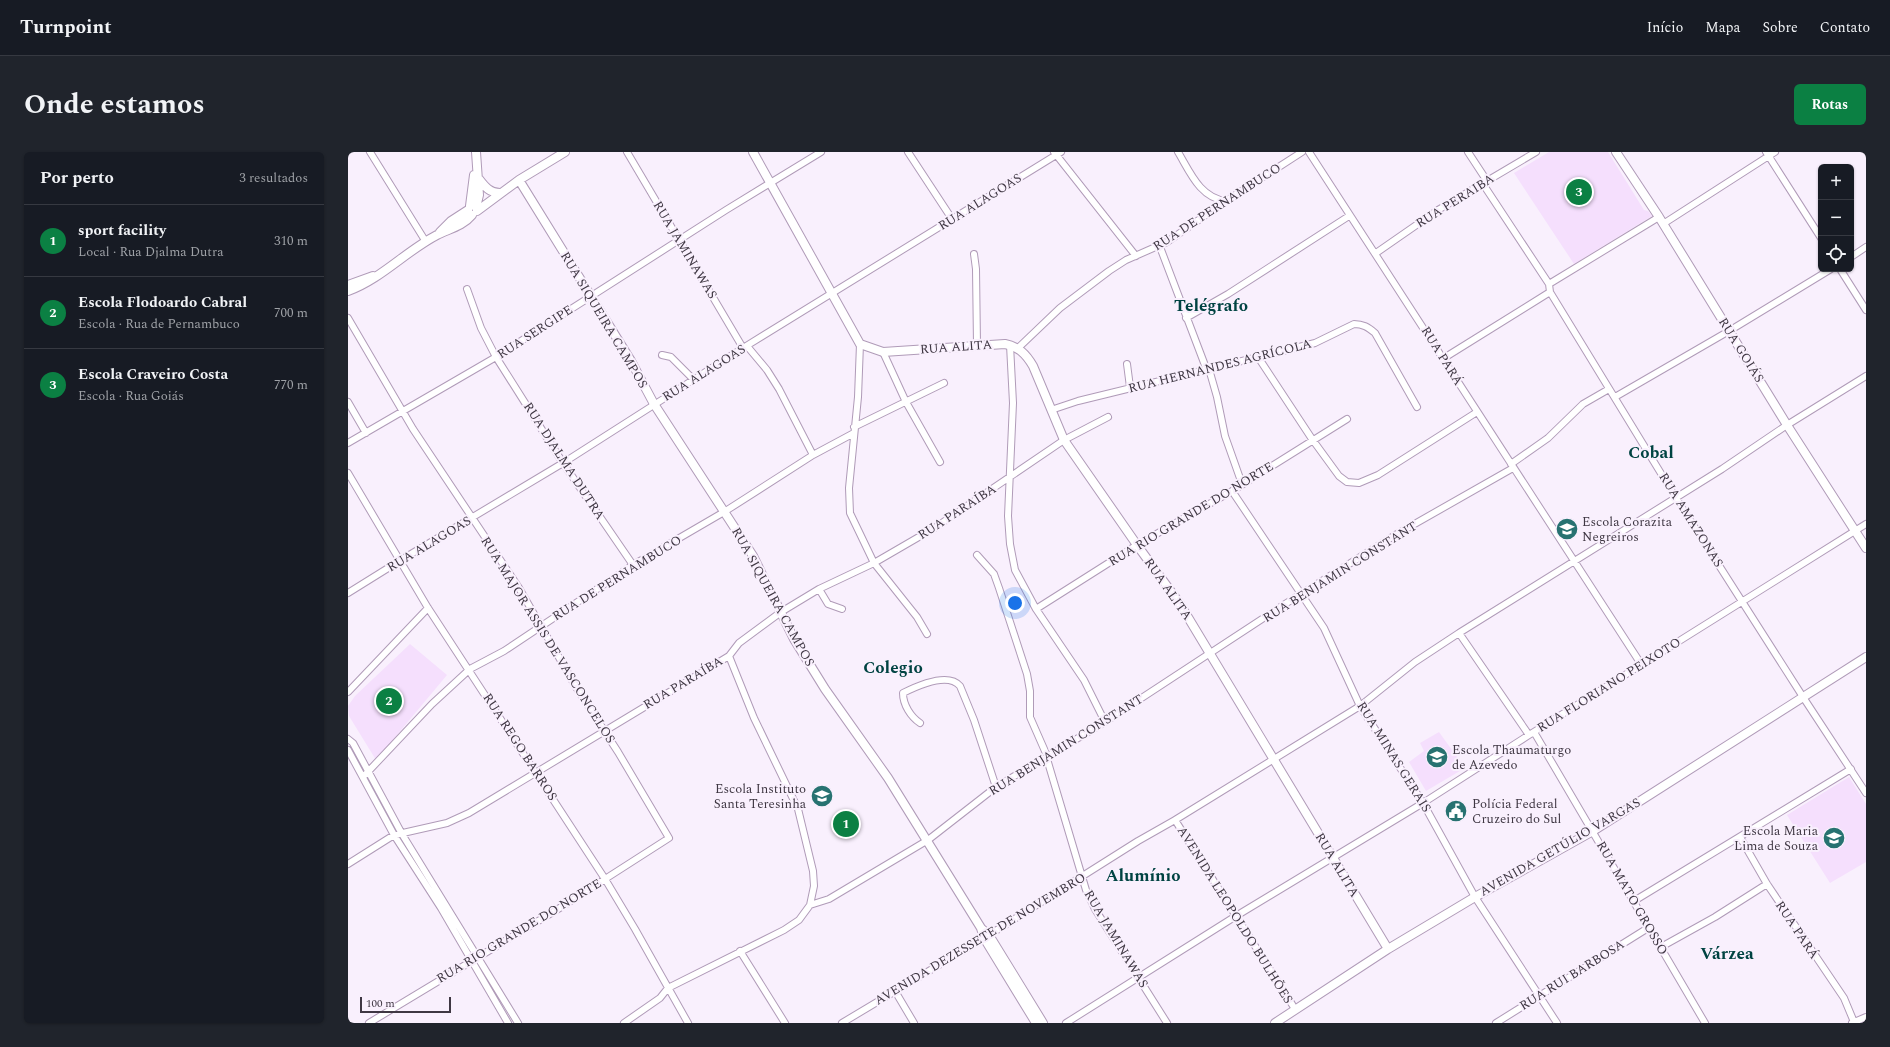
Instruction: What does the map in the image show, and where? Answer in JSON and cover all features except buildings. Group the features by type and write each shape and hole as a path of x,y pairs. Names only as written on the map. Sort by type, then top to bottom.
{"street":[{"path":"370,152 426,242"},
{"path":"473,210 479,195 479,179 475,152"},
{"path":"473,210 475,152"},
{"path":"348,291 364,284 438,234 451,221 473,210 565,152"},
{"name":"RUA JAMINAWAS","path":"627,152 745,347 767,370 813,455"},
{"path":"753,152 833,293 860,344 849,506 853,522 874,563 917,617 927,634"},
{"name":"RUA SERGIPE","path":"348,443 496,357 679,240 821,152"},
{"path":"908,152 952,219"},
{"path":"1178,152 1197,184 1205,193 1212,197 1226,201"},
{"name":"RUA DE PERNAMBUCO","path":"1018,348 1060,308 1084,289 1126,260 1160,247 1226,201 1302,152"},
{"name":"RUA PARÁ","path":"1309,152 1349,216 1376,253 1477,412 1641,664"},
{"name":"RUA AMAZONAS","path":"1468,152 1485,183 1549,284 1550,292 1676,498 1866,793"},
{"name":"RUA PERAIBA","path":"1376,253 1438,210 1536,152"},
{"name":"RUA GOIÁS","path":"1616,152 1659,217 1787,425 1866,548"},
{"path":"1663,224 1768,154 1775,152"},
{"path":"1057,153 1136,256"},
{"name":"RUA ALAGOAS","path":"348,593 563,463 693,379 1057,153"},
{"path":"1768,154 1820,236"},
{"path":"479,179 493,193 500,193"},
{"name":"RUA SIQUEIRA CAMPOS","path":"519,180 631,361 654,404 753,556 794,639 825,689 884,772 928,840 1015,983 1036,1023"},
{"path":"1186,318 1228,294 1349,216"},
{"path":"1549,284 1659,217"},
{"path":"1160,247 1217,397 1225,436 1242,484"},
{"path":"1854,255 1866,247"},
{"path":"974,254 976,269 977,345"},
{"path":"1615,397 1730,331 1826,272"},
{"path":"1842,272 1866,310"},
{"path":"348,285 375,276"},
{"name":"RUA DJALMA DUTRA","path":"467,289 481,328 496,357 563,463 633,565"},
{"path":"1444,358 1550,292"},
{"name":"RUA MAJOR ASSIS DE VASCONCELOS","path":"348,319 404,411 413,429 509,572 542,626 576,687 604,730 669,838"},
{"name":"RUA HERNANDES AGRÍCOLA","path":"1051,410 1130,387 1315,343 1354,324 1360,324 1368,327 1379,342 1417,407"},
{"path":"860,344 883,352 906,402 940,462"},
{"name":"RUA ALITA","path":"883,352 977,345 1010,345 1018,348 1027,356 1033,366 1064,440 1180,604 1211,653 1331,857 1388,949"},
{"path":"1010,345 1012,403 1008,516 1013,560 1022,586 1084,680 1106,722"},
{"path":"662,355 672,357 693,379"},
{"path":"1258,357 1312,439 1339,476 1346,482 1352,484 1364,482 1378,474 1477,412"},
{"path":"1127,364 1130,387"},
{"name":"AVENIDA DEZESSETE DE NOVEMBRO","path":"842,1023 987,936 1063,887 1081,878 1138,841 1175,820 1360,706 1416,662 1458,633 1740,458 1787,425 1866,376"},
{"name":"RUA DE PERNAMBUCO","path":"363,777 432,704 470,669 504,651 633,565 724,512 854,430 944,383"},
{"name":"RUA BENJAMIN CONSTANT","path":"810,905 829,899 928,840 996,787 1106,722 1300,594 1512,466 1548,438 1583,404 1609,389"},
{"path":"348,402 366,433"},
{"name":"RUA PARAÍBA","path":"348,864 394,835 447,823 469,813 604,730 729,656 748,635 781,612 819,589 874,563 936,527 1064,440 1108,417"},
{"name":"RUA RIO GRANDE DO NORTE","path":"1036,609 1137,545 1232,491 1312,439 1347,419"},
{"name":"RUA REGO BARROS","path":"348,473 401,560 428,608 470,669 605,879 688,1023"},
{"name":"RUA MINAS GERAIS","path":"1232,491 1324,628 1360,706 1424,803 1475,897 1540,994 1557,1023"},
{"name":"RUA FLORIANO PEIXOTO","path":"1066,1023 1331,857 1424,803 1641,664 1866,524"},
{"name":"RUA JAMINAWAS","path":"977,555 994,574 1027,674 1030,691 1030,718 1047,758 1081,878 1096,909 1138,978 1168,1023"},
{"path":"819,589 828,604 842,609"},
{"path":"348,692 428,608"},
{"name":"RUA MATO GROSSO","path":"1458,633 1531,734 1593,831 1648,928 1661,947 1705,1023"},
{"path":"624,1023 660,998 668,988 784,930 799,920 810,905 814,886 813,872 798,809 754,718 729,656"},
{"name":"AVENIDA GETÚLIO VARGAS","path":"1275,1023 1388,949 1475,897 1593,831 1866,657"},
{"path":"920,723 910,712 903,700 903,694 909,690 935,681 945,680 957,682 974,720 996,787"},
{"path":"348,739 353,743 402,834 447,905 518,1023"},
{"path":"348,750 394,835 441,908 508,1023"},
{"path":"1634,901 1851,769"},
{"name":"AVENIDA LEOPOLDO BULHÕES","path":"1175,820 1295,1009"},
{"name":"RUA PARÁ","path":"1740,837 1767,884 1844,998 1853,1022"},
{"name":"RUA RIO GRANDE DO NORTE","path":"369,1023 378,1021 471,961 669,838"},
{"path":"1661,947 1715,917 1767,884"},
{"path":"441,908 447,905"},
{"name":"RUA RUI BARBOSA","path":"1496,1023 1540,994 1648,928"},
{"path":"740,951 785,1023"},
{"name":"RUA SIQUEIRA CAMPOS","path":"1015,983 1043,1023"},
{"path":"895,991 914,1023"},
{"path":"1853,1022 1866,1017"}],"shaded area":[{"path":"1549,152 1608,152 1644,210 1648,211 1652,216 1574,264 1514,173"},
{"path":"410,644 447,675 376,760 349,716 348,706 355,696"},
{"name":"Escola Thaumaturgo de Azevedo","path":"1439,732 1465,768 1426,791 1409,762 1424,751 1420,743"},
{"name":"Escola Maria Lima de Souza","path":"1849,777 1866,804 1866,862 1830,883 1787,815"}],"place":[{"name":"Escola Craveiro Costa","path":"1579,192"},
{"name":"Escola Corazita Negreiros","path":"1567,529"},
{"name":"Escola Flodoardo Cabral","path":"389,701"},
{"name":"Escola Thaumaturgo de Azevedo","path":"1437,757"},
{"name":"Escola Instituto Santa Teresinha","path":"822,796"},
{"name":"Polícia Federal Cruzeiro do Sul","path":"1456,811"},
{"name":"sport facility","path":"846,824"},
{"name":"Escola Maria Lima de Souza","path":"1834,838"}],"district":[{"name":"Telégrafo","path":"1211,306"},
{"name":"Cobal","path":"1651,453"},
{"name":"Colegio","path":"893,668"},
{"name":"Alumínio","path":"1143,876"},
{"name":"Várzea","path":"1727,954"}]}
